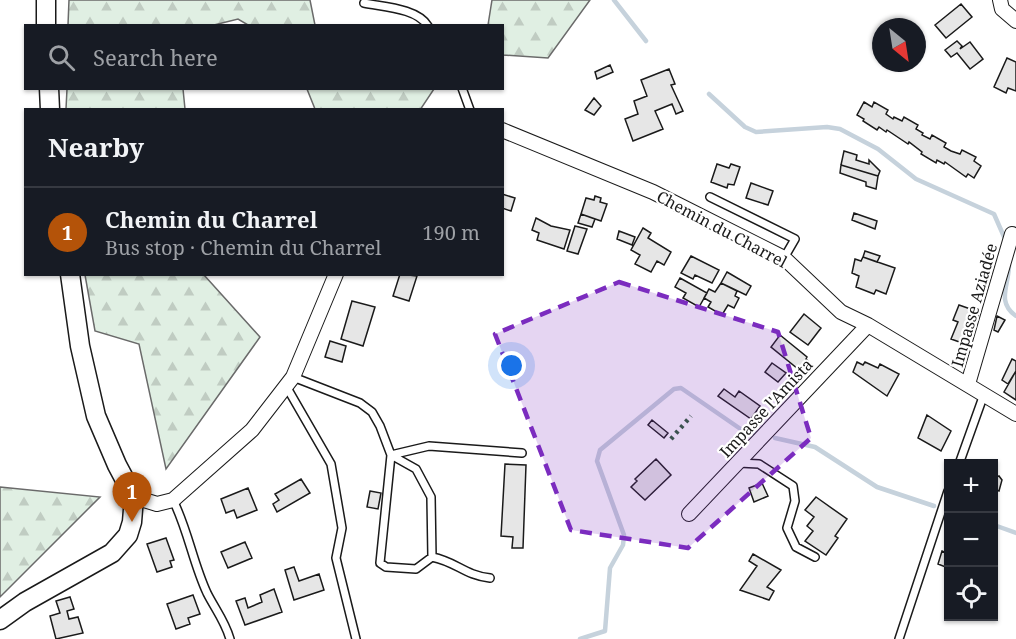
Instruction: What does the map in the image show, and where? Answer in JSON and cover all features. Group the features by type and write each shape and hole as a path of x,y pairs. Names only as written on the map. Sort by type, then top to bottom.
{"street":[{"path":"46,0 46,24"},
{"path":"1000,0 1002,9 1016,21"},
{"path":"49,90 50,108"},
{"name":"Chemin du Charrel","path":"504,131 653,192 784,258 841,312 868,325 968,384 983,397 1016,414"},
{"name":"Impasse Aziadée","path":"968,384 1012,234"},
{"path":"0,620 26,602 112,553 128,535 135,497 117,465 96,416 80,346 70,276"},
{"path":"135,497 158,504 173,500 252,430 290,382 335,276"},
{"name":"Impasse l'Amista","path":"689,514 868,325"}],"lane":[{"path":"364,3 398,10 424,19 427,24"},
{"path":"463,90 470,108"},
{"path":"710,197 795,239 784,258"},
{"path":"290,382 360,403 372,412 380,426 391,455 380,563 386,567 416,569 432,557 449,560 472,576 490,578"},
{"path":"290,382 332,464 342,528 336,558 356,639"},
{"path":"960,459 983,397"},
{"path":"391,455 429,446 522,453"},
{"path":"391,455 416,469 431,497 432,557"},
{"path":"739,463 759,464 793,486 795,501 787,528 796,547 815,557"},
{"path":"173,500 184,522 207,592 225,623 230,639"},
{"path":"899,639 944,503"}],"highlighted area":[{"path":"619,282 778,332 811,438 688,548 571,530 495,334"}],"green space":[{"path":"69,0 310,0 315,24 246,24 238,19 218,24 68,24"},
{"path":"492,0 590,0 548,58 504,55 504,24 488,24"},
{"path":"67,90 183,90 185,108 66,108"},
{"path":"308,90 433,90 421,108 315,108"},
{"path":"85,276 205,276 260,337 166,469 139,344 95,331"},
{"path":"0,487 100,497 0,597"}],"building":[{"path":"961,4 972,17 946,38 935,25"},
{"path":"957,41 962,46 960,49 970,42 983,59 970,69 957,53 951,57 945,50"},
{"path":"1007,58 1016,62 1016,91 1008,88 1006,93 994,87"},
{"path":"610,65 613,72 597,79 595,72"},
{"path":"669,69 675,84 671,85 683,111 676,114 672,104 655,111 663,129 633,141 625,119 638,114 634,101 647,96 641,80"},
{"path":"594,98 601,106 594,115 585,110"},
{"path":"864,102 872,107 874,102 888,110 886,114 893,119 894,117 902,121 904,117 918,125 916,129 923,133 922,135 930,139 932,135 946,143 944,147 951,151 960,154 962,150 976,157 974,161 981,166 974,178 968,174 966,177 945,162 944,164 937,160 936,163 921,154 922,152 909,142 908,144 879,127 877,130 863,121 864,119 857,115"},
{"path":"844,151 857,155 856,160 869,164 869,160 880,171 878,176 841,165"},
{"path":"717,164 729,168 731,164 740,167 734,185 728,184 727,188 711,182"},
{"path":"841,165 878,176 876,189 866,186 866,182 840,173"},
{"path":"751,183 773,191 768,205 746,198"},
{"path":"504,195 515,198 511,211 504,209"},
{"path":"595,196 601,198 600,202 607,204 601,221 581,214 586,198 594,200"},
{"path":"854,213 877,221 875,229 852,220"},
{"path":"581,214 595,219 592,227 578,223"},
{"path":"536,218 551,226 570,230 564,249 537,240 539,233 532,230"},
{"path":"575,226 587,229 578,254 567,251"},
{"path":"643,228 651,233 648,238 671,252 664,265 657,261 651,272 635,264 640,255 631,250"},
{"path":"619,231 635,237 632,245 617,239"},
{"path":"865,251 880,256 877,262 863,257"},
{"path":"691,256 719,270 712,283 695,275 693,279 681,273"},
{"path":"863,257 895,268 886,294 876,290 874,294 856,287 859,276 852,273 855,259 861,261"},
{"path":"727,272 751,286 746,295 721,283"},
{"path":"399,276 417,276 409,301 393,296"},
{"path":"680,278 707,293 699,307 683,298 686,293 675,287"},
{"path":"721,283 737,291 735,296 739,298 734,308 728,305 722,315 708,307 711,302 704,298 709,289 715,292"},
{"path":"352,301 375,307 363,346 341,339"},
{"path":"959,305 979,312 968,345 951,339 958,322 953,320"},
{"path":"804,314 821,328 808,345 790,332"},
{"path":"997,316 1005,320 998,332 994,330"},
{"path":"780,335 807,357 806,359 811,364 803,373 771,347"},
{"path":"330,341 346,346 342,362 325,357"},
{"path":"1012,359 1016,361 1016,371 1008,384 1002,380"},
{"path":"857,362 863,365 865,362 878,368 880,364 899,374 887,396 853,372"},
{"path":"772,363 786,373 778,382 765,372"},
{"path":"1016,371 1016,400 1004,392"},
{"path":"724,389 735,397 739,391 760,406 751,419 718,396"},
{"path":"927,415 951,431 941,451 918,438"},
{"path":"652,420 668,433 664,438 648,425"},
{"path":"656,459 671,475 645,500 631,487 637,481 635,479"},
{"path":"505,464 526,465 523,548 512,548 513,537 501,536"},
{"path":"998,476 1002,480 999,491 998,491"},
{"path":"301,479 310,493 277,512 273,504 279,500 275,494"},
{"path":"762,483 768,496 754,502 749,488"},
{"path":"248,488 257,510 237,518 234,510 226,513 221,499"},
{"path":"370,491 381,493 378,509 367,507"},
{"path":"816,497 847,519 826,555 805,541 813,531 807,526 814,517 805,510"},
{"path":"166,538 174,560 170,561 172,567 157,572 147,544"},
{"path":"245,542 252,558 228,568 221,552"},
{"path":"942,551 944,552 944,566 938,564"},
{"path":"753,554 781,570 767,587 774,591 769,600 740,590 757,566 749,561"},
{"path":"294,567 299,581 319,574 324,590 294,600 285,570"},
{"path":"274,589 282,612 245,625 236,601 245,598 248,608 262,602 260,595"},
{"path":"193,595 200,614 188,618 190,624 176,629 167,604"},
{"path":"70,597 74,609 67,611 69,619 78,617 83,633 56,639 50,616 60,613 56,601"}],"waterway":[{"path":"614,0 646,41"},
{"path":"709,94 745,127 756,132 827,127 840,129 878,149 916,179 994,214 1005,239"},
{"path":"1009,265 1005,299 1006,305 1016,316"},
{"path":"580,639 605,631 610,568 623,545 624,535 597,461 600,450 674,389 681,388 742,430 758,434"},
{"path":"775,438 815,447 877,487 934,506"},
{"path":"998,526 1016,533"}],"hedge":[{"path":"671,439 691,416"}],"place":[{"name":"Chemin du Charrel","path":"132,522"}]}
